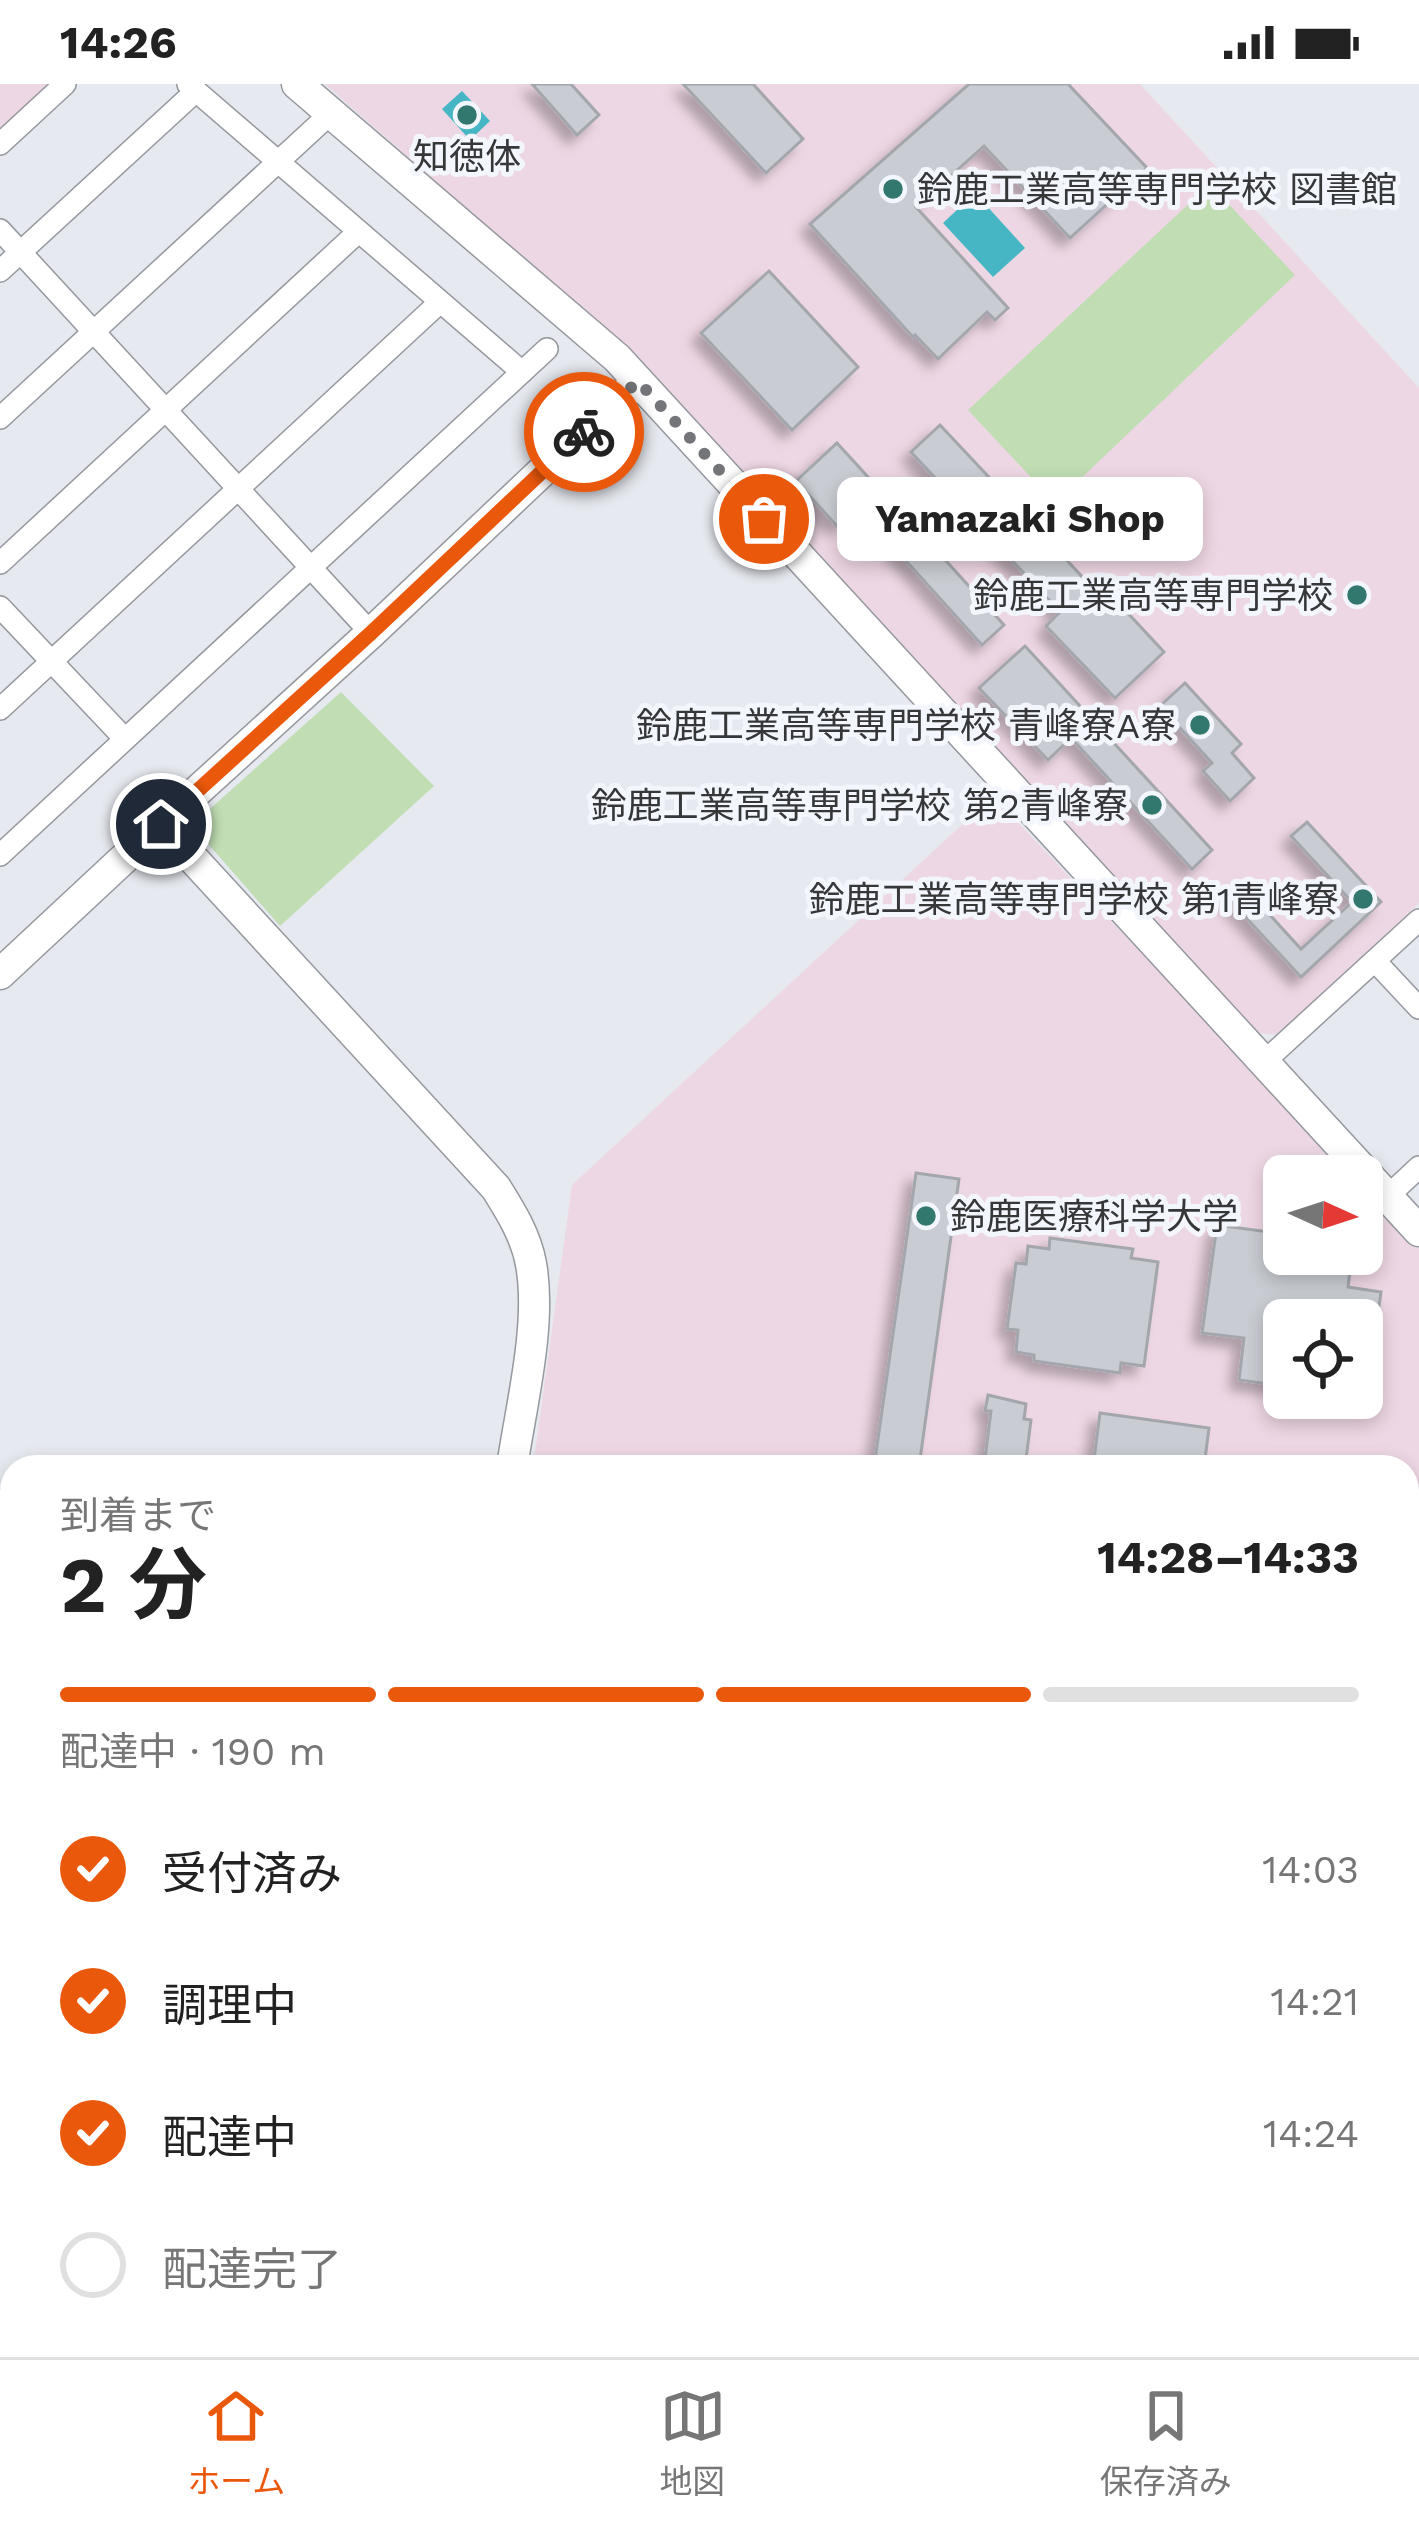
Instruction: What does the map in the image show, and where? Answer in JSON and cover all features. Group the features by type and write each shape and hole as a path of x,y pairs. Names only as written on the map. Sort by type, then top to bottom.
{"street":[{"path":"0,144 65,84"},
{"path":"298,84 577,321 638,381 1419,1231"},
{"path":"0,271 192,88 522,372"},
{"path":"0,418 330,114"},
{"path":"0,230 371,633"},
{"path":"0,563 358,233"},
{"path":"0,709 439,303"},
{"path":"0,855 547,350"},
{"path":"0,974 638,381"},
{"path":"0,607 125,740"},
{"path":"161,824 496,1188 516,1221 532,1266 533,1310 514,1455"},
{"path":"1264,1061 1419,920"},
{"path":"1376,961 1419,1008"},
{"path":"1388,1196 1419,1167"}],"shaded area":[{"path":"0,84 52,84 0,132"},
{"name":"鈴鹿工業高等専門学校","path":"325,84 1140,84 1419,388 1419,903 1281,1035 1257,1033 628,351"},
{"name":"鈴鹿医療科学大学","path":"993,796 1332,1155 1263,1155 1263,1275 1383,1275 1383,1208 1419,1246 1419,1455 535,1455 572,1185"}],"green space":[{"path":"1210,184 1295,275 1055,503 968,410"},
{"path":"341,692 434,786 280,926 203,838 202,816"}],"water":[{"path":"462,91 490,121 470,140 442,109"},
{"path":"975,193 1025,248 993,277 943,223"}],"building":[{"path":"532,84 571,84 599,115 577,135"},
{"path":"683,84 753,84 803,139 766,173"},
{"path":"969,84 1068,84 1147,168 1070,238 984,146 916,207 1008,308 995,320 987,312 938,359 810,224"},
{"path":"769,271 858,367 792,430 701,333"},
{"path":"940,425 1090,585 1096,579 1164,652 1115,698 1046,626 1060,612 911,452"},
{"path":"837,443 878,488 837,526 796,481"},
{"path":"900,510 1004,625 982,645 879,531"},
{"path":"1025,646 1212,850 1192,869 1071,738 1048,760 979,688"},
{"name":"鈴鹿工業高等専門学校 青峰寮A寮","path":"1185,683 1241,744 1232,753 1254,778 1230,801 1203,771 1212,763 1160,706"},
{"name":"鈴鹿工業高等専門学校 第1青峰寮","path":"1307,822 1381,902 1301,977 1226,896 1240,882 1301,949 1352,902 1291,836"},
{"path":"916,1173 959,1179 921,1455 876,1455"},
{"path":"1217,1225 1263,1231 1263,1275 1350,1275 1348,1287 1381,1292 1380,1299 1263,1299 1263,1383 1239,1380 1244,1338 1202,1333"},
{"path":"1050,1238 1133,1249 1131,1258 1158,1262 1144,1366 1121,1363 1120,1373 1034,1361 1034,1355 1016,1352 1018,1330 1007,1329 1016,1263 1026,1264 1028,1246 1049,1249"},
{"path":"988,1395 1026,1404 1024,1419 1031,1420 1027,1455 986,1455 991,1411 985,1411"},
{"path":"1100,1413 1209,1428 1206,1455 1095,1455"}],"way so far":[{"path":"584,432 638,381 764,519"}],"place":[{"name":"知徳体","path":"467,115"},
{"name":"鈴鹿工業高等専門学校 図書館","path":"893,189"},
{"name":"Yamazaki Shop","path":"764,519"},
{"name":"鈴鹿工業高等専門学校","path":"1357,595"},
{"name":"鈴鹿工業高等専門学校 青峰寮A寮","path":"1200,725"},
{"name":"鈴鹿工業高等専門学校 第2青峰寮","path":"1152,805"},
{"name":"鈴鹿工業高等専門学校 第1青峰寮","path":"1363,899"},
{"name":"鈴鹿医療科学大学","path":"926,1216"}],"route":[{"path":"161,824 584,432"}]}
